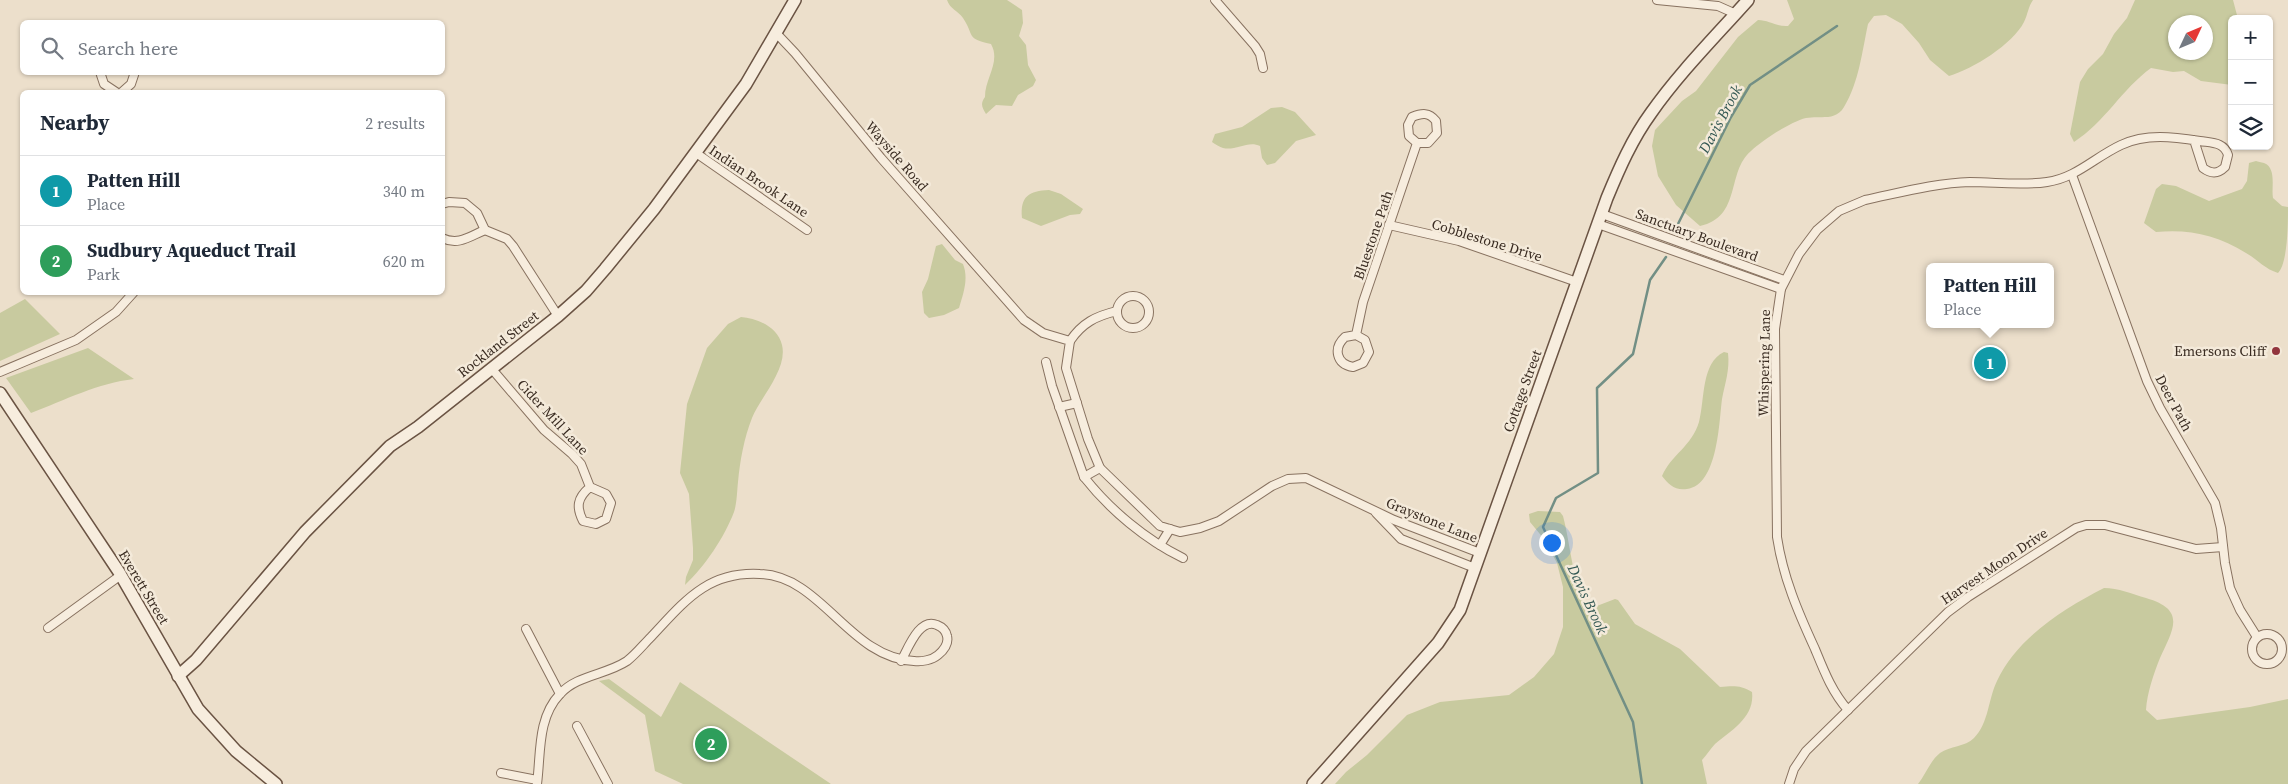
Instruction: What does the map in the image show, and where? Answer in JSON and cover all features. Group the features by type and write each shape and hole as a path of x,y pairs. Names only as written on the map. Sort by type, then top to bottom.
{"street":[{"name":"Rockland Street","path":"178,676 196,660 305,532 390,446 418,427 558,316 586,291 696,153 746,84 777,34 795,0"},
{"path":"1216,0 1255,46 1260,54 1264,68"},
{"path":"1657,0 1718,6 1736,14"},
{"name":"Cottage Street","path":"1313,784 1447,632 1460,610 1577,282 1624,159 1650,113 1748,0"},
{"name":"Wayside Road","path":"777,34 796,53 881,158 1024,320 1043,333 1070,341"},
{"path":"101,75 104,84 113,90"},
{"path":"124,90 131,84 134,75"},
{"path":"1420,114 1429,115 1436,121 1438,133 1428,143 1417,143 1409,136 1408,125 1412,117 1420,114"},
{"name":"Whispering Lane","path":"1848,710 1832,689 1793,600 1779,552 1776,520 1775,329 1781,288 1799,254 1828,219 1850,205 1951,184 2034,183 2061,179 2072,175 2113,149 2134,140 2168,137 2194,140 2223,146 2229,157 2226,167 2221,171 2211,172 2203,168 2194,140"},
{"name":"Bluestone Path","path":"1356,335 1363,302 1417,143"},
{"name":"Indian Brook Lane","path":"696,153 807,230"},
{"name":"Deer Path","path":"2072,175 2148,382 2160,408 2215,503 2221,528 2230,588 2240,610 2258,637"},
{"path":"445,203 465,203 477,214 485,230 507,240 513,246 558,316"},
{"name":"Sanctuary Boulevard","path":"1600,219 1784,280"},
{"name":"Sanctuary Boulevard","path":"1600,219 1781,288"},
{"name":"Cobblestone Drive","path":"1389,225 1458,241 1577,282"},
{"path":"445,240 452,243 464,240 485,230"},
{"path":"0,372 76,340 116,312 131,295"},
{"path":"1130,296 1141,297 1146,301 1150,311 1147,321 1139,328 1134,328 1124,325 1120,321 1117,311 1121,301 1130,296"},
{"path":"1117,311 1101,315 1086,322 1070,341 1066,368 1088,439 1100,468 1160,526 1170,529 1160,545"},
{"path":"1356,335 1365,340 1369,352 1363,363 1353,367 1338,356 1338,347 1345,337 1356,335"},
{"path":"1046,362 1059,407 1084,477 1111,505 1150,540 1183,558"},
{"name":"Cider Mill Lane","path":"491,368 544,430 581,464 590,487"},
{"name":"Everett Street","path":"0,393 120,574 198,709 236,751 276,784"},
{"path":"1059,407 1077,402"},
{"path":"1084,477 1100,468"},
{"name":"Graystone Lane","path":"1170,529 1180,532 1219,522 1269,488 1288,479 1306,478 1394,520 1480,553"},
{"path":"590,487 606,494 611,503 606,519 596,524 583,521 578,510 578,501 590,487"},
{"name":"Graystone Lane","path":"1374,510 1401,539 1475,568"},
{"name":"Harvest Moon Drive","path":"1789,784 1794,769 1803,756 1939,620 1958,604 2076,528 2086,525 2105,525 2196,549 2223,547"},
{"path":"48,628 120,574"},
{"path":"500,772 537,782 540,738 548,713 560,694 588,677 609,670 627,660 698,590 715,580 733,575 762,574 782,578 810,594 867,646 901,661 920,662 934,658 947,645 947,636 944,629 936,624 927,625 918,630 901,661"},
{"path":"526,629 560,694"},
{"path":"2270,634 2280,641 2282,650 2277,660 2268,664 2255,658 2252,646 2258,637 2270,634"},
{"path":"577,726 608,784"}],"green space":[{"path":"947,0 1007,0 1022,10 1023,23 1019,36 1026,45 1028,65 1036,80 1033,86 1018,95 1012,106 996,105 986,114 982,104 993,64 994,51 991,44 977,40 972,36 963,18 950,6"},
{"path":"1787,0 2033,0 2024,22 2011,39 1980,62 1949,76 1930,60 1919,43 1902,24 1886,15 1874,16 1868,24 1853,87 1840,112 1832,116 1811,117 1792,123 1751,151 1743,160 1738,170 1728,204 1722,213 1713,221 1700,226 1676,205 1658,176 1652,146 1655,130 1682,101 1696,91 1738,37 1758,20 1788,26 1794,19"},
{"path":"2135,0 2233,0 2237,15 2228,15 2228,84 2201,81 2184,71 2173,72 2151,68 2131,86 2095,125 2074,142 2070,134 2080,82 2088,69 2103,54 2114,34 2127,18"},
{"path":"1282,107 1295,112 1316,135 1296,141 1275,163 1267,165 1262,158 1260,146 1255,144 1228,149 1212,142 1215,134 1242,127 1271,108"},
{"path":"2256,161 2264,163 2271,169 2273,198 2282,206 2288,207 2286,252 2278,273 2235,247 2214,238 2180,231 2156,232 2144,223 2156,189 2162,184 2176,186 2209,201 2242,189 2247,181 2249,163"},
{"path":"1049,190 1061,194 1083,209 1080,214 1070,215 1041,226 1022,218 1023,204 1027,196 1031,193"},
{"path":"942,244 955,260 963,264 965,286 959,308 944,315 929,318 924,313 922,292 928,279 936,246"},
{"path":"25,299 60,334 0,361 0,313"},
{"path":"741,317 754,319 771,328 776,333 782,345 781,364 749,426 741,458 736,505 730,522 713,551 685,585 693,560 689,494 680,473 687,404 707,348 728,324"},
{"path":"88,348 134,379 95,388 31,413 6,378"},
{"path":"1724,352 1728,353 1728,371 1722,399 1718,437 1711,465 1697,485 1687,489 1675,488 1662,476 1671,462 1692,438 1696,430 1701,413 1705,382 1711,364"},
{"path":"1538,511 1560,512 1563,516 1575,576 1583,599 1589,609 1615,599 1618,600 1635,624 1680,649 1720,687 1740,687 1752,692 1750,709 1746,716 1735,728 1715,744 1702,760 1707,784 1335,784 1407,715 1440,702 1509,695 1534,677 1554,654 1563,627 1563,587 1557,563 1544,539 1530,522 1529,514"},
{"path":"2104,588 2125,592 2159,603 2167,608 2172,615 2172,629 2155,670 2146,710 2157,720 2250,707 2288,699 2288,784 1918,784 1933,760 1940,753 1970,741 1979,732 1997,681 2016,651 2057,615"},
{"path":"609,679 661,717 680,682 831,784 683,784 655,771 645,715 599,681"}],"waterway":[{"name":"Davis Brook","path":"1675,230 1731,117 1750,85 1837,26"},
{"name":"Davis Brook","path":"1642,784 1633,722 1543,527 1556,498 1598,473 1597,388 1633,354 1650,280 1666,257"}],"place":[{"name":"Emersons Cliff","path":"2276,351"},
{"name":"Patten Hill","path":"1990,363"},
{"name":"Sudbury Aqueduct Trail","path":"711,744"}]}
